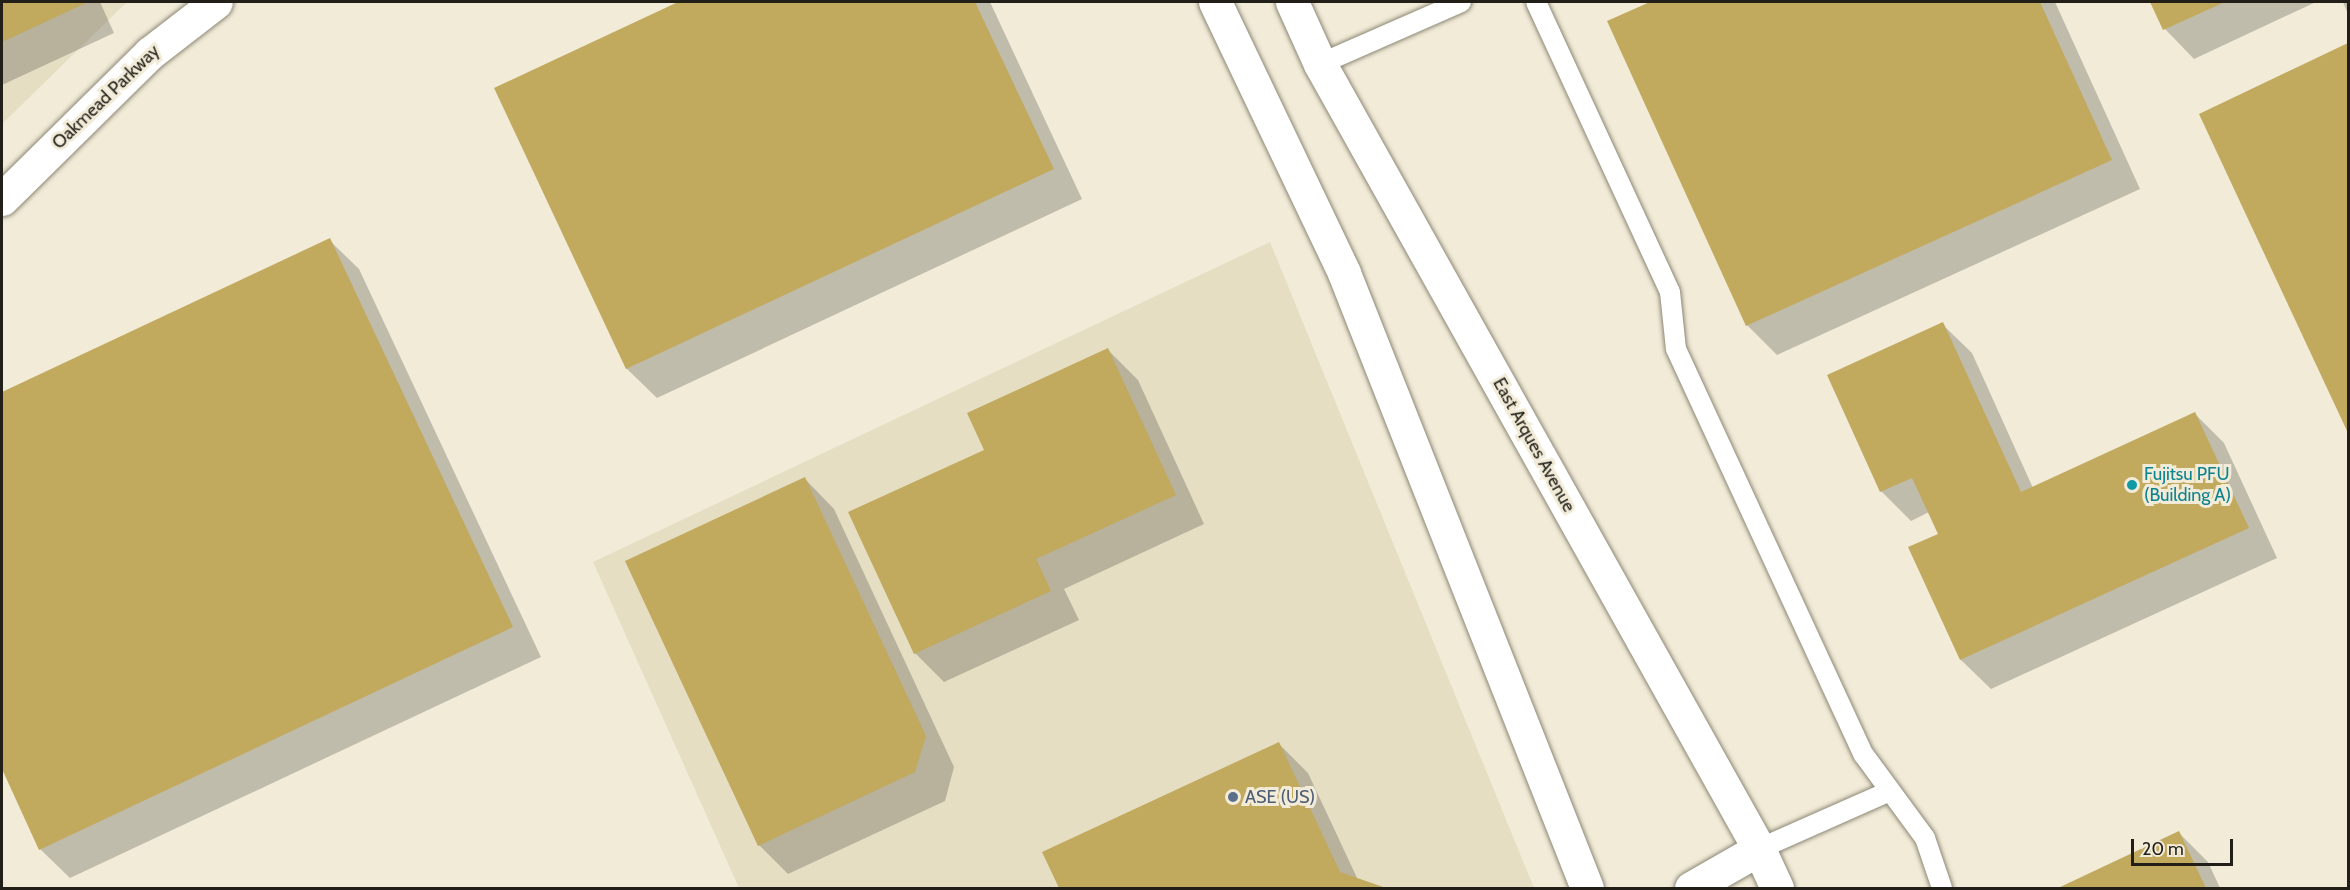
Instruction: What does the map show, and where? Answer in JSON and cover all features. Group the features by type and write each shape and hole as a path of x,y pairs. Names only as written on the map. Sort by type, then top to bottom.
{"main road":[{"name":"Oakmead Parkway","path":"2,199 150,53 216,2"},
{"path":"1215,2 1344,273 1587,888"},
{"name":"East Arques Avenue","path":"1292,2 1320,64 1759,849 1777,888"},
{"path":"1691,888 1759,849"}],"lane":[{"path":"1320,64 1461,2"},
{"path":"1536,2 1670,292 1676,349 1864,755 1924,838 1942,888"},
{"path":"1759,849 1890,791"}],"shaded area":[{"path":"2,2 127,2 2,124"},
{"path":"1270,242 1534,888 739,888 593,562"}],"building":[{"path":"2,2 85,2 86,3 2,42"},
{"path":"678,2 975,2 1054,169 626,369 494,88"},
{"path":"1650,2 2040,2 2112,160 1746,326 1607,21"},
{"path":"2150,2 2225,2 2163,30"},
{"path":"2348,43 2348,433 2199,114"},
{"path":"330,238 513,627 39,850 2,769 2,392"},
{"name":"Fujitsu PFU (Building A)","path":"1943,322 2021,492 2195,412 2249,528 1960,660 1908,547 1938,534 1912,478 1880,492 1827,375"},
{"path":"1108,348 1176,495 1036,559 1051,591 914,654 848,512 984,450 967,413"},
{"path":"805,477 926,736 915,772 758,846 625,561"},
{"name":"ASE (US)","path":"1279,742 1340,872 1386,888 1059,888 1042,852"},
{"path":"2179,831 2206,888 2058,888"}],"place":[{"name":"Fujitsu PFU (Building A)","path":"2132,485"},
{"name":"ASE (US)","path":"1233,797"}]}
